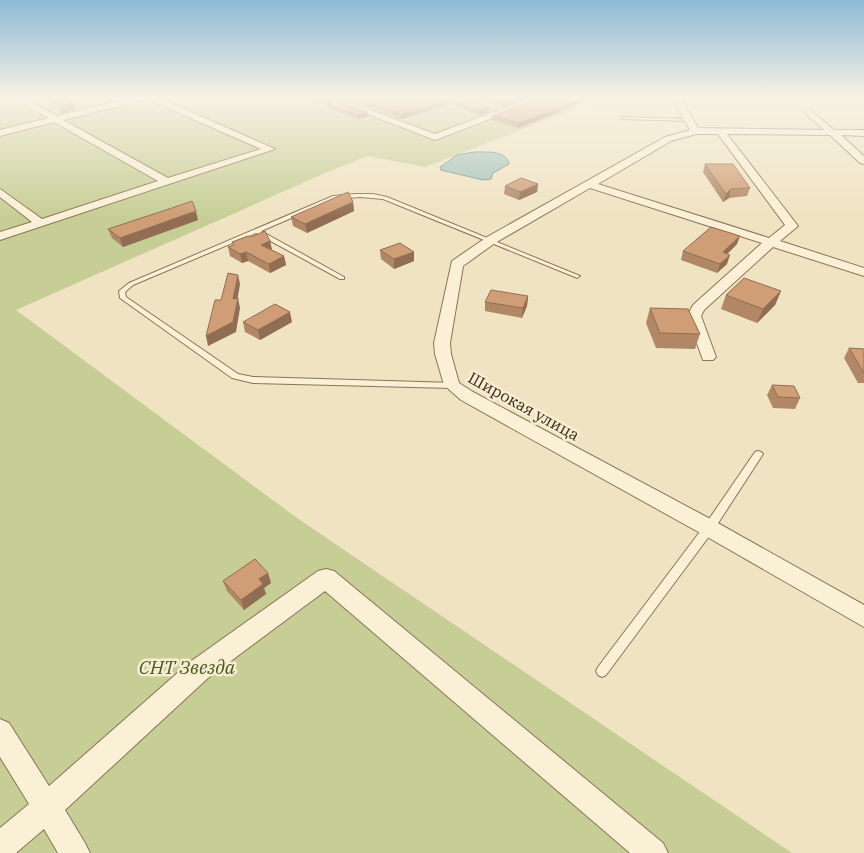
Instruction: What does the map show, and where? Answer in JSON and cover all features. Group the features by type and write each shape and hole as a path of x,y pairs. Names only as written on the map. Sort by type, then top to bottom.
{"street":[{"path":"85,137 167,182"},
{"path":"0,236 270,149 242,137"},
{"name":"Широкая улица","path":"672,137 491,240 457,264 442,343 443,354 452,385 467,396 709,528 864,617"},
{"path":"708,357 694,316 698,308 771,242 792,226 724,137"},
{"path":"835,137 864,161"},
{"path":"588,184 864,272"},
{"path":"0,192 41,223"},
{"path":"0,847 47,808 198,670 326,578 653,853"},
{"path":"0,732 75,853"}],"lane":[{"path":"452,385 253,380 235,376 123,298 122,290 131,284 335,197 376,196 491,240 577,276"},
{"path":"257,230 342,278"},
{"path":"602,671 709,528 758,454"}],"green space":[{"name":"СНТ Звезда","path":"0,137 503,137 425,167 368,156 332,170 16,310 297,518 792,853 0,853"}],"water":[{"path":"474,152 500,154 507,159 509,164 493,173 491,179 483,180 441,170 440,167 457,155"}],"building":[{"path":"705,164 733,164 750,188 731,189 726,194"},
{"path":"521,178 538,184 520,192 505,186"},
{"path":"348,192 353,202 305,224 291,217"},
{"path":"192,201 196,211 120,238 108,229 172,208"},
{"path":"711,227 740,236 723,252 730,255 720,264 683,251"},
{"path":"265,231 270,241 261,245 284,256 269,264 246,252 240,254 228,247 234,245 232,242"},
{"path":"400,243 414,252 394,259 380,250"},
{"path":"228,273 238,275 233,299 238,298 233,322 206,336 215,300 221,300"},
{"path":"744,278 781,291 763,309 726,295"},
{"path":"491,290 528,296 523,308 485,302"},
{"path":"275,304 290,312 258,330 243,322"},
{"path":"650,308 688,309 700,334 660,333"},
{"path":"849,348 864,349 864,373"},
{"path":"772,385 794,386 800,398 778,397"},
{"path":"255,559 268,573 259,579 263,584 241,600 223,581"}]}
